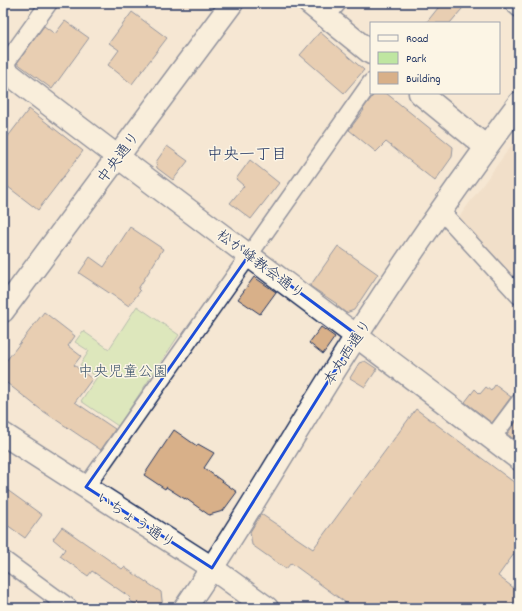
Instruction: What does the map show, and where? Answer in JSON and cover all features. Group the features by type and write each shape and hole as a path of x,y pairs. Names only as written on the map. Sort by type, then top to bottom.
{"street":[{"path":"3,68 49,3"},
{"name":"中央通り","path":"3,311 232,3"},
{"path":"309,3 332,10 370,52"},
{"path":"512,3 519,9"},
{"name":"松が峰教会通り","path":"3,68 117,157 519,459"},
{"path":"86,488 370,83"},
{"path":"421,94 486,147"},
{"name":"本丸西通り","path":"184,608 212,568 357,336 441,211 519,103"},
{"path":"441,211 519,296"},
{"path":"492,438 519,402"},
{"name":"いちょう通り","path":"3,434 212,568 267,608"},
{"path":"3,559 70,608"}],"highlighted area":[{"path":"249,255 357,335 212,568 86,487"}],"shaded area":[{"path":"519,135 519,283 459,217"}],"green space":[{"name":"中央児童公園","path":"137,306 179,335 118,426 81,401 97,377 80,365 89,351 75,342 83,331 109,349"}],"building":[{"path":"442,3 467,3 451,22 427,22"},
{"path":"132,12 167,38 132,84 108,65 119,50 109,43"},
{"path":"65,21 89,38 52,89 17,63 44,26 55,34"},
{"path":"320,32 364,70 344,93 300,55"},
{"path":"374,94 387,94 453,147 452,157 435,181 386,142 376,152 349,130 364,110 363,109"},
{"path":"29,109 83,151 38,210 3,183 3,143"},
{"path":"167,146 188,161 173,180 157,168 156,162"},
{"path":"250,160 279,183 251,219 230,203 244,186 236,179"},
{"path":"130,227 163,249 138,289 140,291 129,306 79,273 90,257 104,267"},
{"path":"338,246 378,274 354,310 346,313 336,305 337,304 310,286"},
{"path":"254,277 276,292 260,314 238,299"},
{"path":"44,312 75,336 68,346 81,356 74,365 92,379 75,402 115,429 101,450 40,409 3,380 3,365"},
{"path":"321,327 335,337 323,354 309,343"},
{"path":"365,361 377,369 365,387 350,378 359,363"},
{"path":"495,385 511,397 492,423 465,402 475,389 480,394 486,387 491,391"},
{"path":"416,409 519,486 519,547 498,576 519,592 519,608 353,608 291,563 286,569 252,545 250,532 261,514 313,549"},
{"path":"519,418 519,443 507,434"},
{"path":"174,430 197,446 198,444 214,453 204,468 237,492 223,511 209,515 185,498 166,487 165,489 144,475"},
{"path":"3,487 42,515 25,538 3,522"},
{"path":"62,527 122,569 124,567 161,592 163,608 141,608 129,600 131,598 92,571 88,576 60,556 65,549 53,539"}],"district":[{"name":"中央一丁目","path":"247,153"}]}
